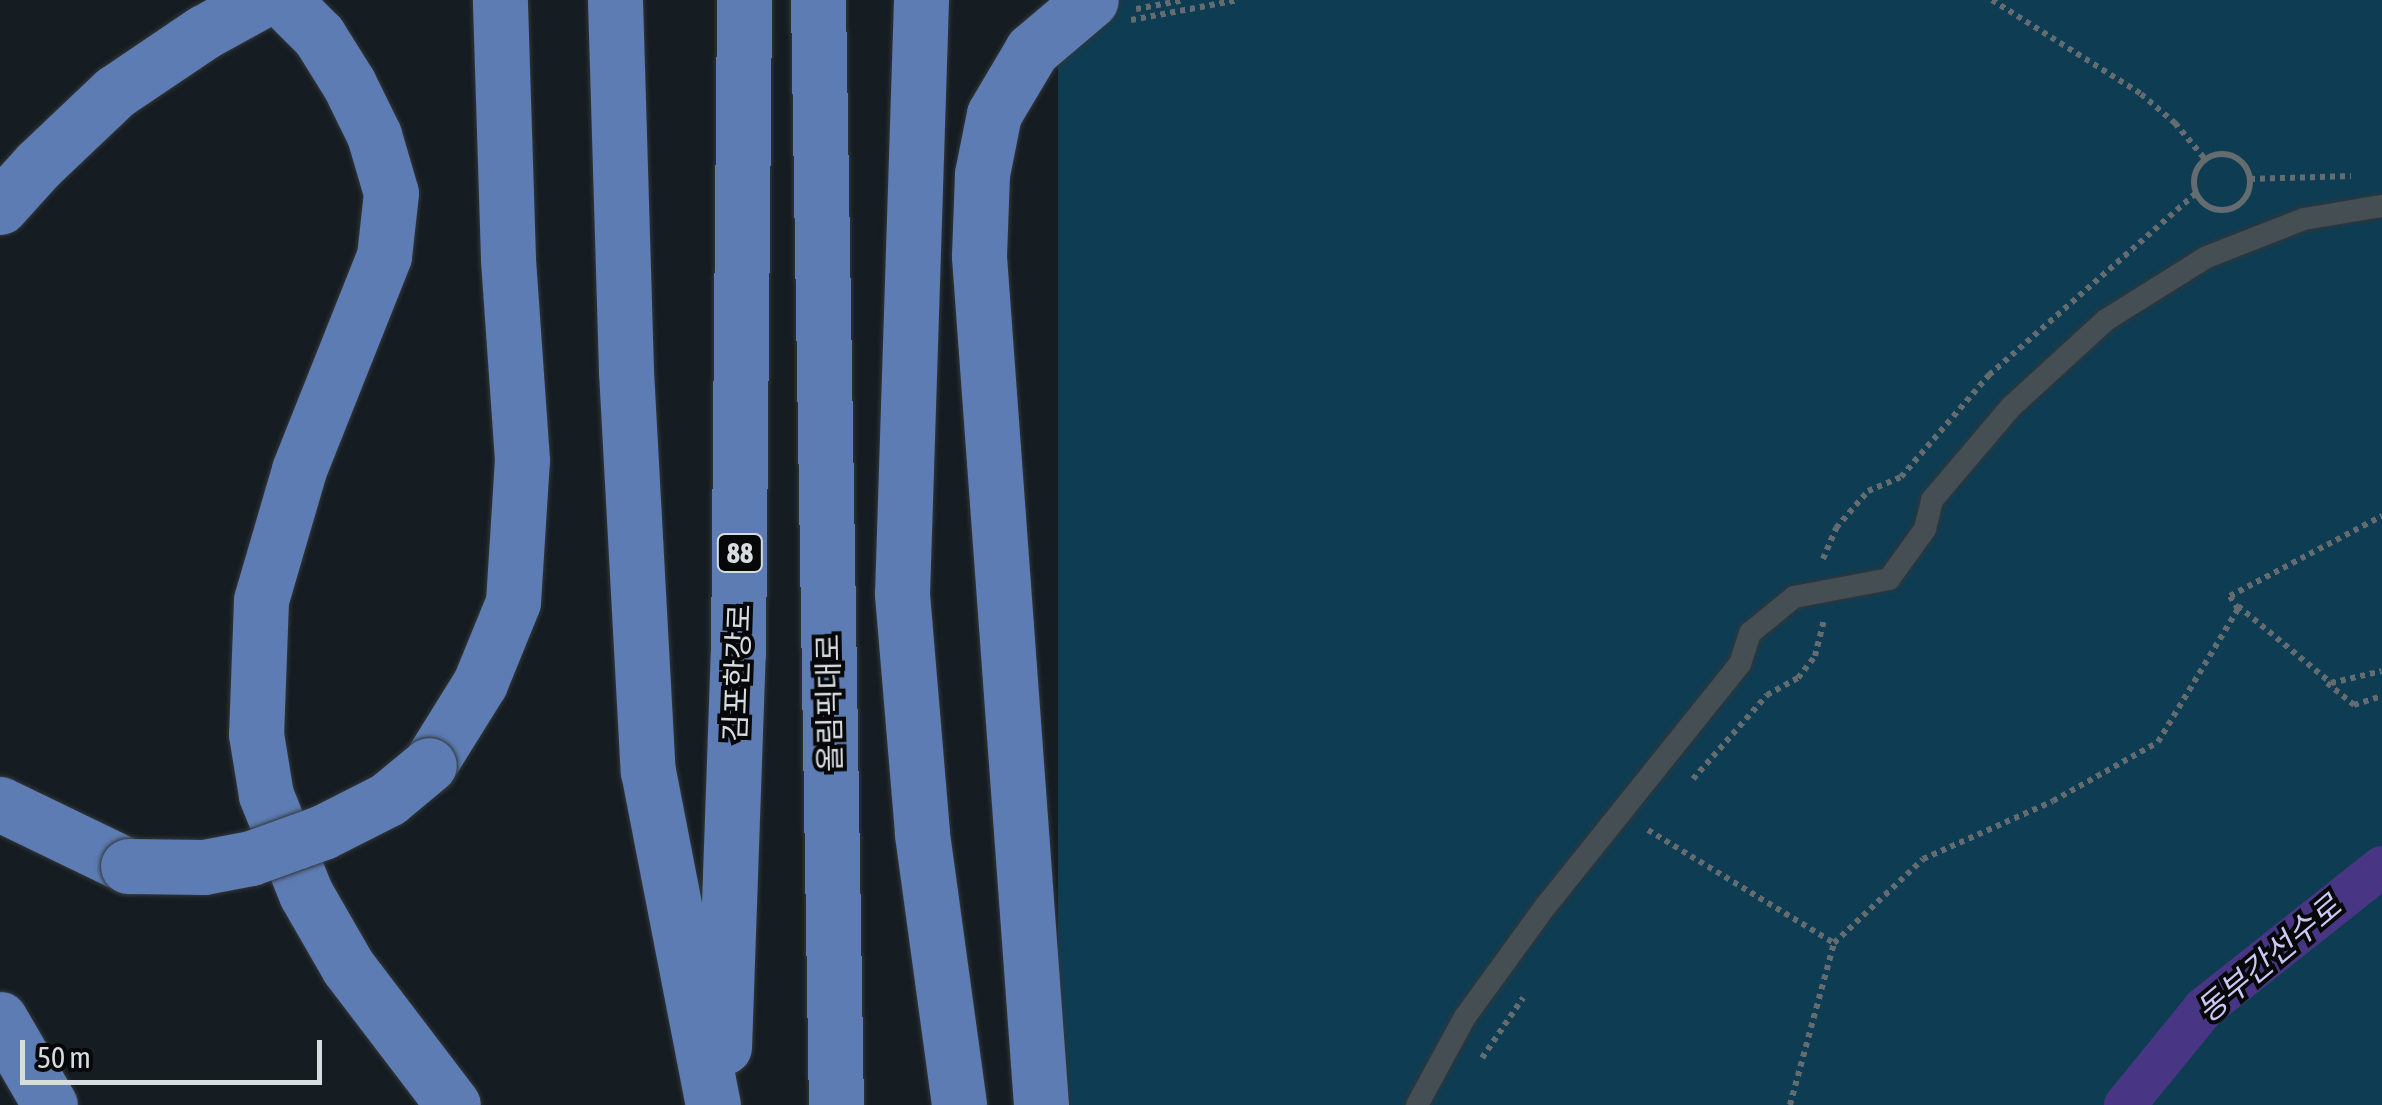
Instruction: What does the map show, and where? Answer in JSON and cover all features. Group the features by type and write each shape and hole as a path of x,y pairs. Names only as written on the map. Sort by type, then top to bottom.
{"highway":[{"path":"0,208 38,164 115,92 204,32 262,0"},
{"path":"283,0 319,36 349,84 374,135 391,193 384,256 299,470 261,600 256,734 266,795 306,894 348,968 453,1105"},
{"path":"0,804 128,866 204,866 250,858 324,832 372,807 429,765 480,683 513,602 522,460 508,258 500,0"},
{"path":"615,0 626,370 648,771 713,1105"},
{"name":"김포한강로","path":"722,1105 738,653 744,0"},
{"path":"818,0 822,301"},
{"path":"822,301 841,0"},
{"path":"921,0 902,594 922,834 959,1105"},
{"path":"1041,1105 979,256 981,206 994,114 1032,50 1091,0"},
{"name":"올림픽대로","path":"822,301 836,1105"},
{"path":"0,1019 50,1105"}],"lane":[{"path":"1417,1105 1465,1017 1556,894 1703,714 1740,664 1750,633 1794,597 1888,579 1925,529 1932,500 2011,407 2106,320 2207,257 2304,219 2382,206"}],"path":[{"path":"1184,0 1125,12 1132,21 1238,0"},
{"path":"1992,0 2141,94 2174,123 2204,159"},
{"path":"2229,154 2243,163 2250,179 2246,196 2233,208 2208,206 2194,184 2204,159 2229,154"},
{"path":"2250,179 2363,176"},
{"path":"2230,596 2382,516"},
{"path":"2230,596 2238,609 2354,705 2382,696"},
{"path":"2230,596 2244,615 2331,683 2382,671"},
{"path":"1790,1105 1834,942 1923,859 2052,801 2158,742 2238,609"},
{"path":"1648,830 1834,942"}],"shaded area":[{"path":"1058,0 2382,0 2382,1105 1058,1105"}],"waterway":[{"name":"동부간선수로","path":"2125,1105 2204,1008 2382,867"}]}
